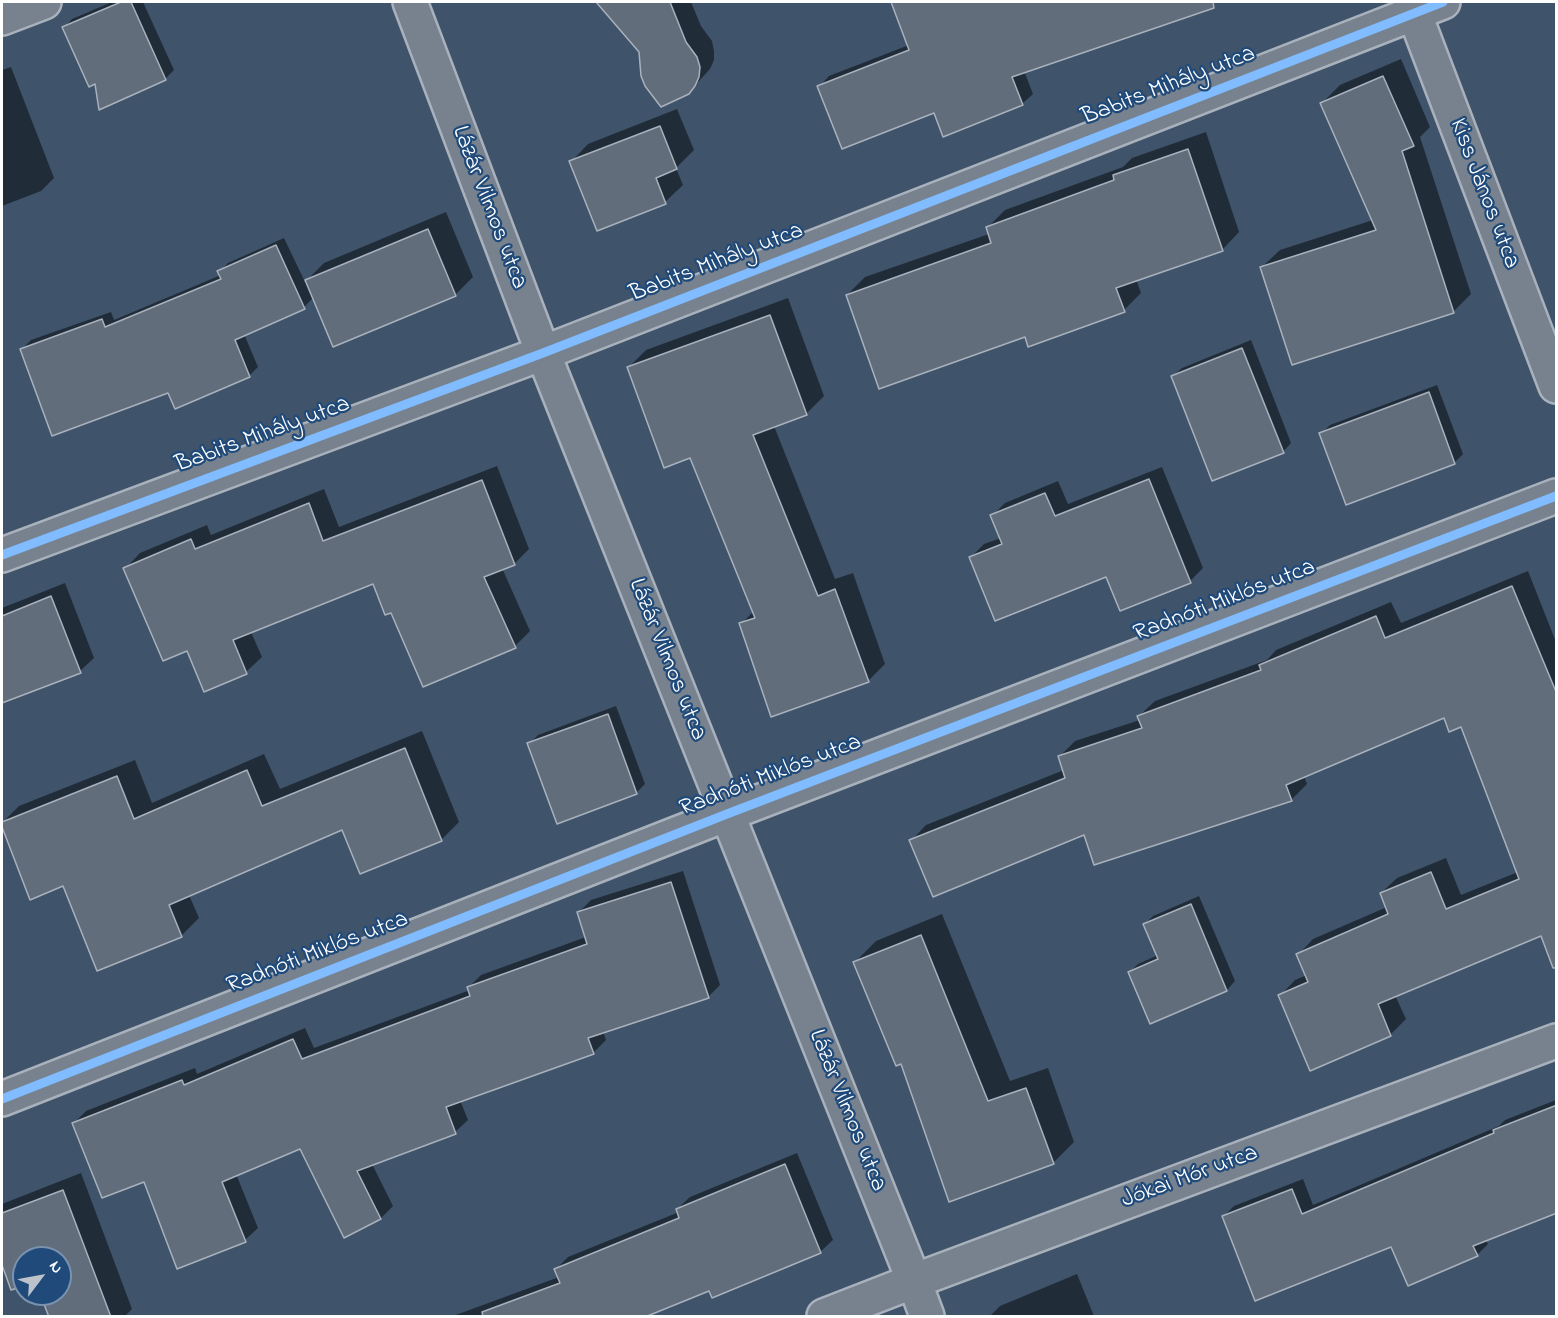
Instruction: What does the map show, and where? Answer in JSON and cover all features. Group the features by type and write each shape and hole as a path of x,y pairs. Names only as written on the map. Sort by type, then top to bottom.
{"street":[{"path":"2,18 44,2"},
{"name":"Lázár Vilmos utca","path":"410,2 543,352 927,1317"},
{"name":"Babits Mihály utca","path":"2,555 543,352 1422,5"},
{"name":"Kiss János utca","path":"1422,5 1557,386"},
{"name":"Radnóti Miklós utca","path":"2,1099 727,814 1557,496"},
{"name":"Jókai Mór utca","path":"824,1317 914,1281 1557,1041"}],"building":[{"path":"121,2 131,2 166,80 99,110 95,84 89,87 62,27"},
{"path":"596,2 670,2 686,42 697,57 700,67 699,77 689,94 661,107 645,86 641,76 639,52"},
{"path":"891,2 1213,2 1214,8 1012,77 1023,105 943,137 934,113 842,149 817,86 909,50"},
{"path":"1383,76 1414,146 1402,151 1454,313 1292,365 1260,267 1376,230 1320,103"},
{"path":"660,126 677,169 656,178 666,204 597,231 569,161"},
{"path":"1188,149 1223,251 1116,288 1125,312 1028,347 1025,337 879,389 846,295 991,243 986,227 1114,180 1113,175"},
{"path":"428,229 456,296 333,347 305,280"},
{"path":"276,245 305,309 235,340 250,377 175,409 168,393 52,436 20,349 102,319 105,327 221,279 217,271"},
{"path":"770,315 807,415 753,435 818,596 835,589 869,682 771,717 739,623 755,618 690,458 664,468 627,367"},
{"path":"1242,348 1284,453 1212,481 1171,376"},
{"path":"1429,392 1455,464 1346,505 1319,433"},
{"path":"1149,479 1191,583 1120,611 1106,577 995,621 969,557 1002,544 990,515 1045,493 1055,516"},
{"path":"482,480 515,565 484,577 516,648 423,687 391,613 385,615 373,584 233,640 247,674 204,692 187,651 163,661 123,568 191,539 195,549 309,503 323,541"},
{"path":"1512,586 1557,694 1557,968 1553,968 1541,936 1378,1004 1391,1036 1310,1071 1278,995 1308,982 1296,954 1388,914 1380,893 1431,872 1446,909 1519,879 1461,727 1449,732 1444,718 1286,785 1292,801 1094,865 1084,835 933,897 909,840 1065,778 1058,756 1142,728 1137,716 1261,670 1259,665 1376,616 1385,638"},
{"path":"51,596 81,673 2,703 2,616"},
{"path":"608,714 637,794 557,824 527,743"},
{"path":"405,748 442,841 360,874 342,830 169,905 182,937 97,971 63,886 30,900 2,827 2,822 117,776 134,819 247,770 262,806"},
{"path":"671,882 709,998 588,1038 594,1054 446,1107 456,1134 357,1171 381,1219 344,1238 300,1149 222,1182 246,1242 177,1269 144,1182 102,1198 72,1123 182,1080 184,1085 293,1039 302,1059 470,996 467,987 587,944 577,912"},
{"path":"1191,904 1227,991 1150,1024 1128,972 1158,959 1143,924"},
{"path":"921,935 988,1101 1026,1088 1054,1164 949,1202 901,1064 896,1066 853,962"},
{"path":"1557,1105 1557,1213 1473,1246 1478,1256 1408,1286 1391,1247 1255,1301 1222,1216 1292,1189 1302,1214 1494,1133 1493,1130"},
{"path":"785,1164 821,1253 712,1298 709,1291 645,1317 483,1317 482,1312 560,1283 554,1269 679,1218 676,1209"},
{"path":"63,1190 111,1317 49,1317 45,1306 72,1306 72,1246 12,1246 11,1290 2,1265 2,1213"}],"cycle path":[{"path":"2,555 543,353 1443,2"},
{"path":"2,1099 727,814 1556,496"}]}
